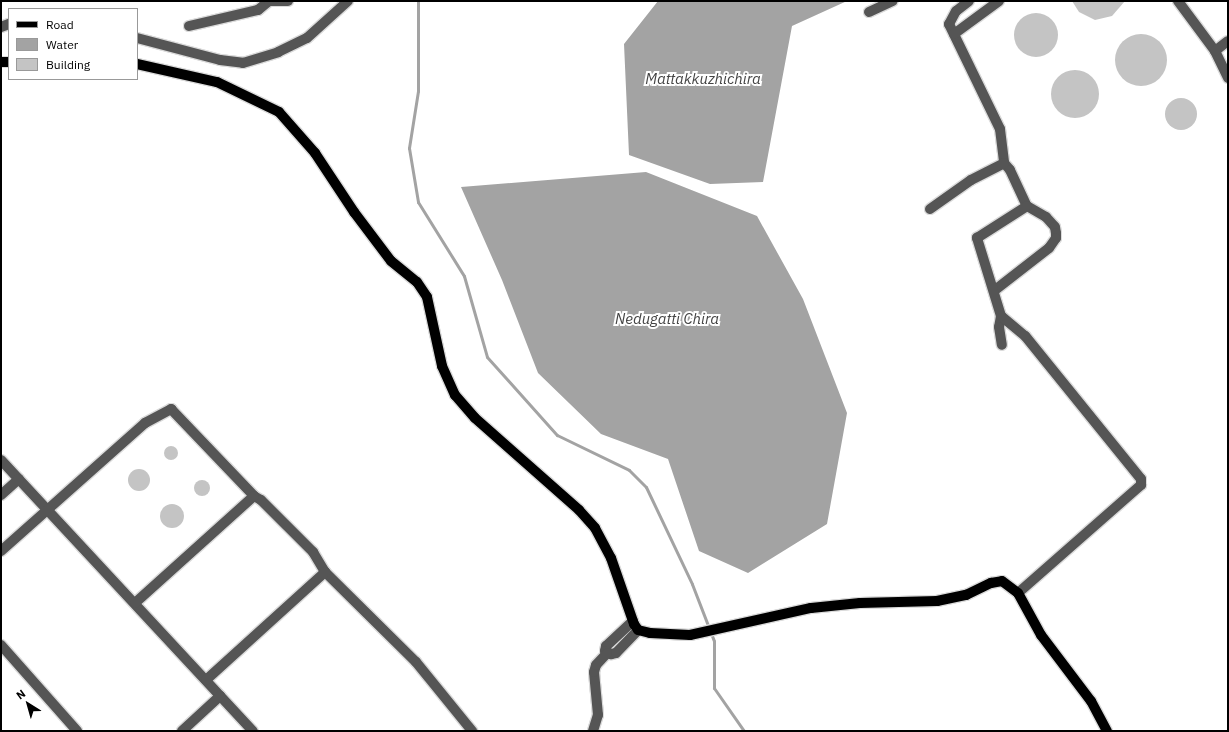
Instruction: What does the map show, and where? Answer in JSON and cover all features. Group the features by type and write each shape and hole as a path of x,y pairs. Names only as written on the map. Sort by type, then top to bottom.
{"main road":[{"path":"138,64 217,82 279,112 315,153 354,212 391,261 417,282 428,297 442,366 455,395 475,418 579,510 595,528 611,558 636,625 644,633 690,635 811,608 860,603 937,601 966,594 998,582 1007,583 1018,593 1041,635 1091,701 1107,731"}],"lane":[{"path":"189,26 258,10 269,1 288,1"},
{"path":"138,38 220,60 243,63 278,52 307,38 348,1"},
{"path":"869,12 893,1"},
{"path":"969,1 956,11 949,24 1000,129 1004,163 1010,170 1027,206 1051,222 1055,227 1056,238 1049,248 995,290"},
{"path":"954,34 999,1"},
{"path":"1178,1 1215,52 1228,78"},
{"path":"1215,52 1228,40"},
{"path":"930,209 971,180 1004,163"},
{"path":"1002,345 999,327 1001,316 995,290 977,238 1027,206"},
{"path":"1001,316 1025,336 1141,479 1141,486 1018,593"},
{"path":"1,551 47,508 145,423 171,409 254,496 261,500 313,552 326,572 416,662 472,731"},
{"path":"1,460 252,731"},
{"path":"1,495 19,479"},
{"path":"135,603 254,496"},
{"path":"206,680 326,572"},
{"path":"594,731 598,715 594,672 596,665 607,653 606,646 636,625"},
{"path":"1,645 77,731"},
{"path":"182,731 220,696"}],"water":[{"name":"Mattakkuzhichira","path":"658,1 847,1 792,26 763,182 710,184 629,155 624,44"},
{"name":"Nedugatti Chira","path":"646,172 757,216 803,299 847,413 827,524 748,573 699,551 668,459 601,434 538,373 502,280 461,187"}],"building":[{"path":"1072,1 1125,1 1112,16 1095,20 1079,12"},
{"path":"1036,13 1048,17 1054,23 1058,35 1054,47 1048,53 1036,57 1024,53 1018,47 1014,35 1018,23 1024,17"},
{"path":"1136,34 1146,34 1160,41 1167,55 1167,65 1160,79 1146,86 1136,86 1126,82 1119,75 1115,65 1115,55 1119,45 1126,38"},
{"path":"1075,70 1084,72 1092,77 1097,85 1099,94 1097,103 1092,111 1084,116 1075,118 1066,116 1058,111 1053,103 1051,94 1053,85 1058,77 1066,72"},
{"path":"1178,98 1184,98 1194,105 1197,114 1196,120 1190,127 1184,130 1178,130 1168,123 1165,117 1165,111 1172,101"},
{"path":"171,446 176,448 178,453 176,458 171,460 166,458 164,453 166,448"},
{"path":"139,469 147,472 150,480 147,488 139,491 131,488 128,480 131,472"},
{"path":"199,480 205,480 210,485 208,494 205,496 199,496 194,491 194,485"},
{"path":"172,504 177,505 183,511 183,521 177,527 172,528 167,527 161,521 160,516 161,511 167,505"}],"waterway":[{"path":"418,1 418,91 409,148 418,202 464,276 487,357 557,435 629,470 646,487 692,584 714,641 714,688 744,731"}]}
